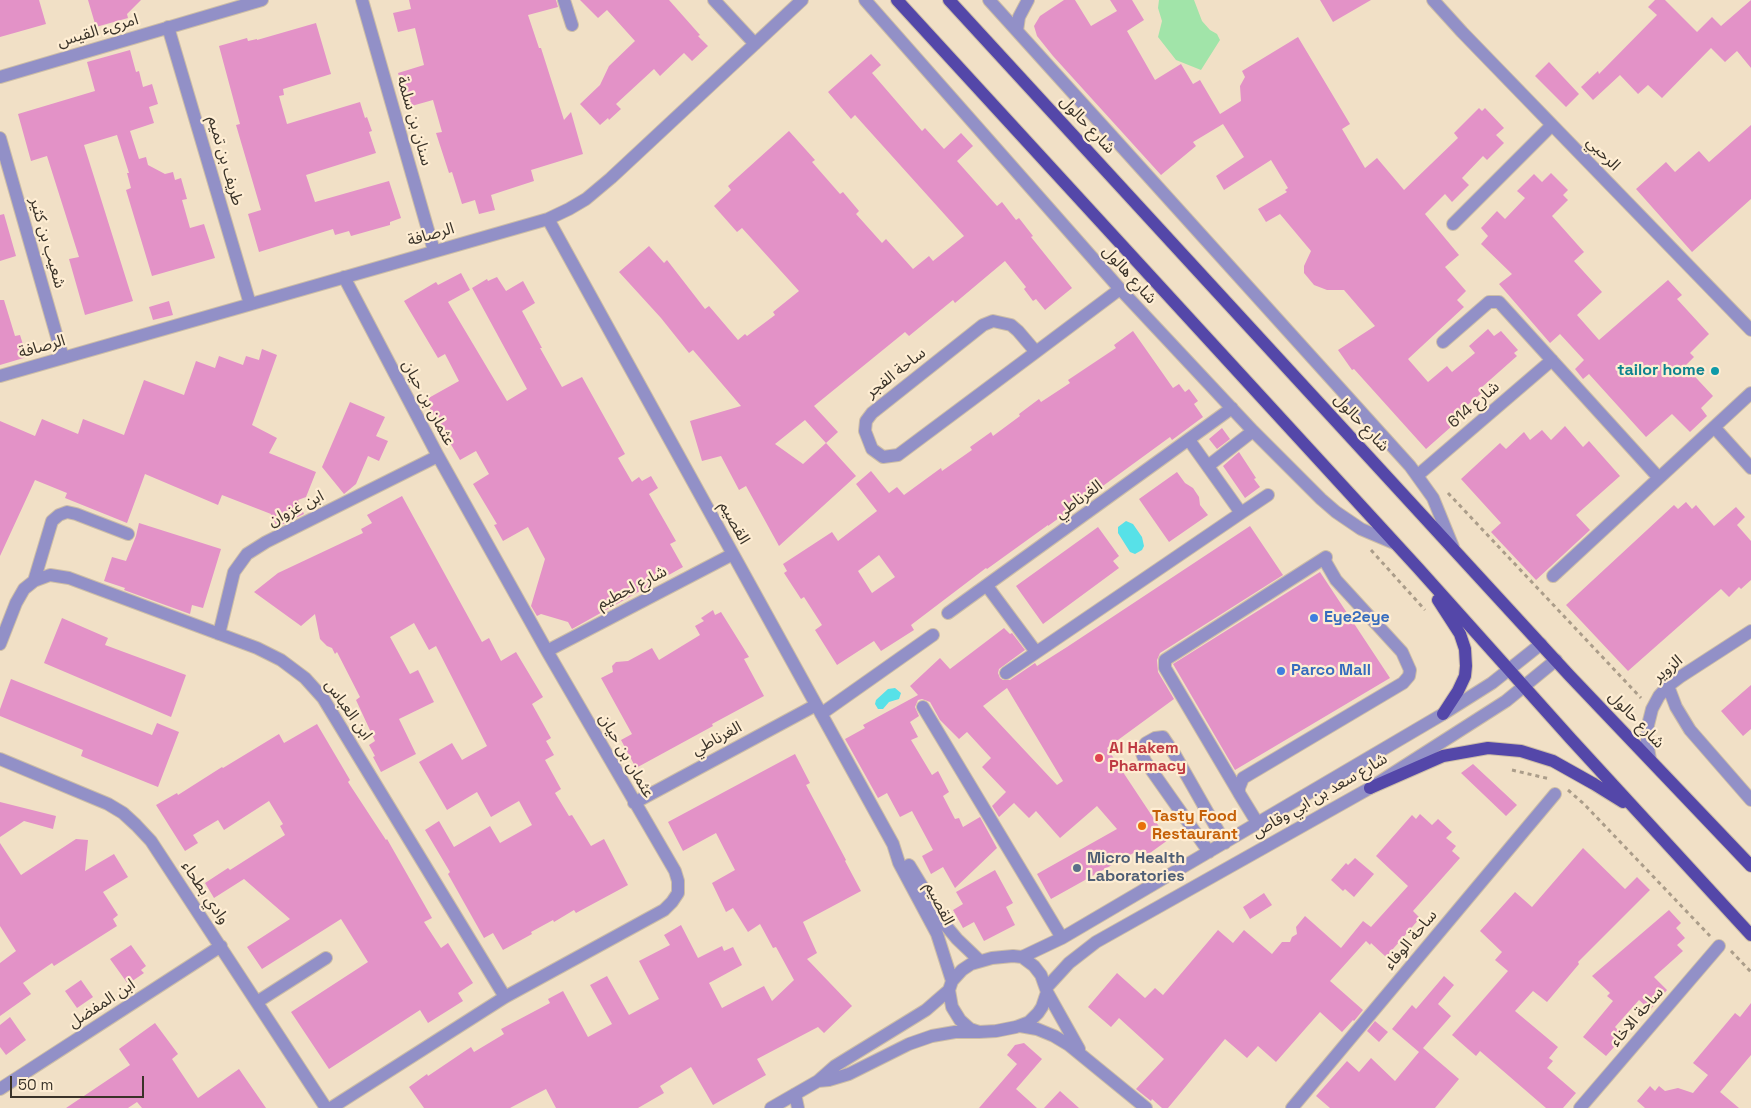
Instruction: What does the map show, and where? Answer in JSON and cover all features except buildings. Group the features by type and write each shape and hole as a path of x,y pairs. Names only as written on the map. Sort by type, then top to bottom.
{"main road":[{"path":"896,0 1418,568 1751,935"},
{"name":"شارع حالول","path":"949,0 1541,644 1751,866"},
{"path":"1418,568 1460,634 1465,649 1465,676 1444,714"},
{"path":"1370,788 1443,756 1488,748 1522,751 1553,761 1638,812"}],"street":[{"name":"امرىء القيس","path":"0,77 262,0"},
{"name":"سنان بن سلمة","path":"362,0 434,251"},
{"path":"564,0 572,25"},
{"path":"714,0 755,44"},
{"name":"الرصافة","path":"0,376 548,219 586,199 605,183 802,0"},
{"name":"شارع هالول","path":"865,0 1120,289 1254,431 1336,512 1361,529 1394,543"},
{"path":"989,0 1418,475 1433,498 1453,547"},
{"path":"1017,31 1019,17 1028,0"},
{"name":"الرحبي","path":"1433,0 1751,330"},
{"name":"طريف بن تميم","path":"168,27 250,304"},
{"path":"1453,224 1552,125"},
{"name":"شعيب بن كثير","path":"0,138 63,358"},
{"name":"القصيم","path":"548,219 893,844 899,863 937,934 950,986"},
{"name":"عثمان بن حيان","path":"331,1108 505,997 664,910 678,893 678,881 675,871 546,651 438,456 344,277"},
{"name":"ساحة الفجر","path":"1036,352 1018,331 1010,325 992,321 983,325 872,413 866,422 865,431 872,449 883,457 898,455 1036,352 1120,289"},
{"path":"1443,342 1489,302 1498,302 1659,478"},
{"name":"شارع 614","path":"1418,475 1552,360"},
{"path":"1553,576 1751,393"},
{"name":"الغرناطي","path":"948,613 988,586 1232,408"},
{"path":"1714,427 1751,468"},
{"path":"1208,466 1254,431"},
{"path":"1189,440 1241,513"},
{"name":"ابن غزوان","path":"219,634 234,572 247,554 266,542 438,456"},
{"path":"1006,673 1268,495"},
{"path":"0,644 16,603 24,589 34,581 52,521 59,515 67,512 128,534"},
{"name":"شارع لحطيم","path":"546,651 733,554"},
{"path":"1239,793 1243,778 1403,683 1409,676 1410,670 1402,652 1336,580 1327,566 1326,557 1165,660 1165,668 1239,793 1258,824"},
{"name":"ابن العباس","path":"34,581 50,575 69,578 257,648 281,660 305,678 323,698 505,997"},
{"path":"988,586 1036,652"},
{"name":"الزوير","path":"1650,759 1647,742 1648,725 1652,709 1659,696 1668,686 1751,631"},
{"name":"الغرناطي","path":"634,803 818,709 933,635"},
{"name":"شارع سعد بن ابي وقاص","path":"1022,957 1062,938 1444,714 1509,670 1541,644"},
{"name":"شارع سعد بن ابي وقاص","path":"1047,990 1069,963 1096,942 1370,788 1506,701 1556,660"},
{"path":"1668,686 1676,707 1690,730 1751,800"},
{"path":"923,708 1062,938"},
{"path":"1209,852 1145,761 1141,751 1146,743 1155,738 1163,737 1225,843"},
{"name":"وادي بطحاء","path":"3,764 87,794 108,804 123,813 151,841 326,1108"},
{"name":"ساحة الوفاء","path":"1292,1108 1557,787"},
{"name":"القصيم","path":"893,844 906,859 947,927 980,961"},
{"name":"ابن المفضل","path":"0,1089 221,946"},
{"name":"ساحة الاخاء","path":"1580,1108 1719,946"},
{"path":"771,1108 818,1081 835,1066 926,1010 950,986 962,970 980,961 1013,956 1022,957 1038,970 1064,1025 1083,1056"},
{"path":"257,1002 326,958"},
{"path":"950,986 952,1007 960,1020 970,1029 979,1032"},
{"path":"818,1081 849,1074 909,1044 932,1036 955,1032 996,1031 1020,1026 1030,1022 1038,1013 1046,1000 1047,990"},
{"path":"1020,1026 1037,1029 1069,1045 1146,1108"},
{"path":"795,1094 798,1108"}],"path":[{"path":"1446,490 1652,709"},
{"path":"1367,546 1429,614"},
{"path":"1512,770 1536,774 1557,787 1573,793 1719,946 1724,942 1751,972"}],"green space":[{"path":"1159,0 1194,0 1202,21 1210,30 1217,34 1220,40 1201,70 1176,60 1158,37 1162,21 1158,8"}],"water":[{"path":"1126,521 1133,524 1142,537 1144,546 1142,550 1135,554 1130,552 1118,533 1118,527"},
{"path":"895,688 901,693 899,699 889,702 883,709 878,709 875,704 876,700 888,689"}],"place":[{"name":"tailor home","path":"1715,371"},
{"name":"Eye2eye","path":"1314,618"},
{"name":"Parco Mall","path":"1281,671"},
{"name":"Al Hakem Pharmacy","path":"1099,758"},
{"name":"Tasty Food Restaurant","path":"1142,826"},
{"name":"Micro Health Laboratories","path":"1077,868"}]}
